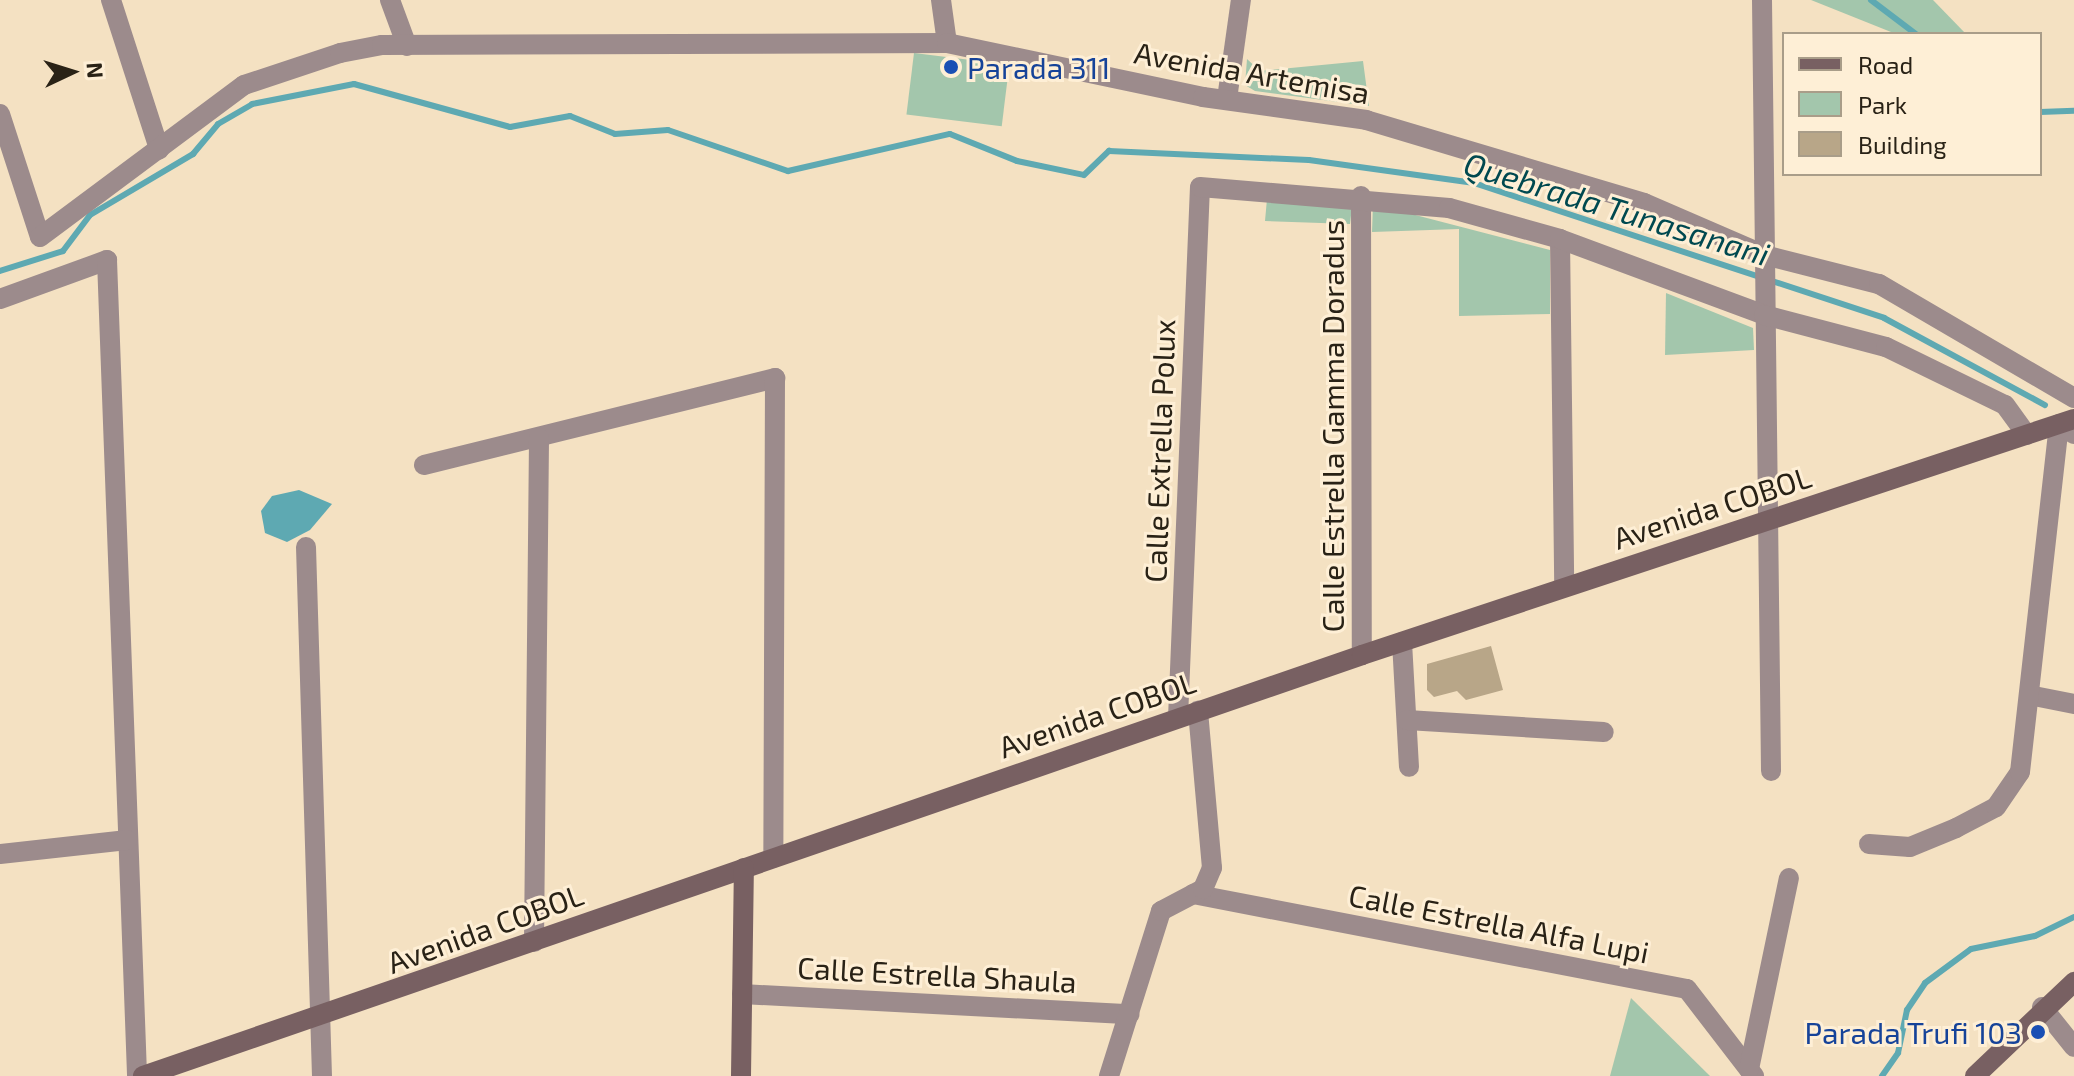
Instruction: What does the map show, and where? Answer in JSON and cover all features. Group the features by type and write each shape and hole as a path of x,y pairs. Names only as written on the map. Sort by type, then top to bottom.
{"main road":[{"name":"Avenida COBOL","path":"143,1076 320,1018 1362,655 2027,435 2069,426"},
{"path":"741,1076 744,868"},
{"path":"1975,1076 2042,1007 2074,982"}],"street":[{"path":"111,0 159,149"},
{"path":"390,0 407,46"},
{"path":"941,0 947,43"},
{"path":"1227,99 1241,0"},
{"path":"1762,0 1771,771"},
{"name":"Avenida Artemisa","path":"0,114 40,237 244,85 340,53 407,46 947,43 1227,99 1366,120 1644,203 1764,272 1879,284 2074,398"},
{"name":"Calle Extrella Polux","path":"1178,718 1200,187 1361,196"},
{"path":"1361,196 1449,208 1560,239 1764,315 1886,347 2005,405 2027,435"},
{"name":"Calle Estrella Gamma Doradus","path":"1361,196 1362,655"},
{"path":"1560,239 1564,587"},
{"path":"0,299 107,260 137,1076"},
{"path":"424,465 775,378 773,858"},
{"path":"1869,844 1910,847 1996,807 2020,772 2069,426"},
{"path":"534,942 539,438"},
{"path":"306,547 322,1076"},
{"path":"1402,642 1409,767"},
{"path":"2029,695 2074,704"},
{"path":"1109,1076 1161,911 1193,894 1212,868 1198,711"},
{"path":"1407,720 1604,732"},
{"path":"0,854 127,840"},
{"path":"1752,1072 1789,878"},
{"name":"Calle Estrella Alfa Lupi","path":"1193,894 1687,989 1752,1072"},
{"name":"Calle Estrella Shaula","path":"742,994 1129,1014"},
{"path":"2042,1007 2074,1047"}],"green space":[{"path":"1811,0 1933,0 1964,32 1891,32"},
{"path":"914,53 1009,65 1002,126 906,115"},
{"path":"1247,59 1260,71 1363,61 1369,106 1255,91 1245,85"},
{"path":"1267,199 1352,207 1350,224 1265,221"},
{"path":"1373,204 1550,250 1550,314 1459,316 1459,229 1372,232"},
{"path":"1666,293 1753,328 1754,350 1665,355"},
{"path":"1631,998 1710,1076 1610,1076"}],"water":[{"path":"299,490 332,504 310,530 287,542 265,533 261,511 272,496"}],"building":[{"path":"1491,646 1503,690 1466,700 1457,691 1434,697 1427,690 1427,664"}],"waterway":[{"path":"1871,0 1913,32"},
{"name":"Quebrada Tunasanani","path":"0,271 63,251 90,215 193,154 218,124 252,104 354,84 510,127 570,116 615,134 668,130 788,171 950,134 1017,161 1084,175 1109,151 1309,160 1474,183 1884,318 2045,405"},
{"path":"2042,112 2074,111"},
{"path":"1882,1076 1898,1053 1907,1010 1925,983 1971,949 2035,936 2074,917"}],"place":[{"name":"Parada 311","path":"951,67"},
{"name":"Parada Trufi 103","path":"2038,1032"}]}
